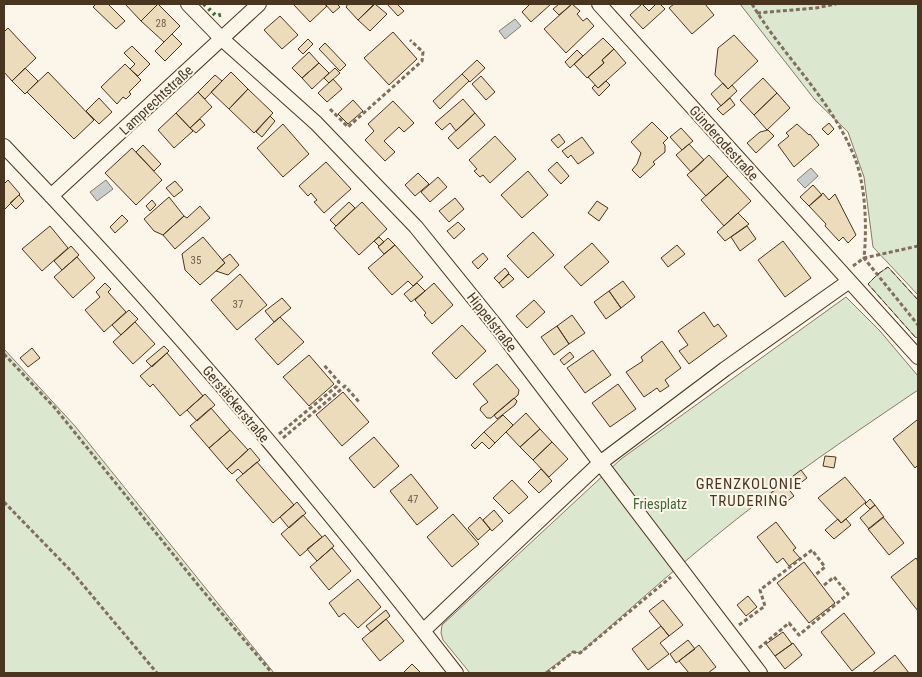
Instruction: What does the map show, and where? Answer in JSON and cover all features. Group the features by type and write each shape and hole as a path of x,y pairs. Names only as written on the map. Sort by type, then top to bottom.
{"street":[{"name":"Hippelstraße","path":"188,4 222,39 316,123 416,227 502,334 760,673"},
{"name":"Lamprechtstraße","path":"51,196 259,4"},
{"name":"Günderodestraße","path":"599,4 848,282 918,357"},
{"name":"Gerstäckerstraße","path":"4,146 192,352 309,490 456,673"},
{"path":"423,631 600,463 725,369 848,282"}],"path":[{"path":"752,4 834,118 854,156 861,180 866,232 864,258 918,325"},
{"path":"757,13 816,8 836,4"},
{"path":"330,110 348,128 422,61 423,52 410,40"},
{"path":"848,282 848,270 864,258 918,246"},
{"path":"4,354 55,408 198,585 272,673"},
{"path":"270,445 337,386 339,382 323,364"},
{"path":"270,445 345,386 360,403"},
{"path":"4,502 72,573 157,673"},
{"path":"729,633 765,606 760,590 812,550 825,567 814,576"},
{"path":"547,673 573,652 580,653 681,569"},
{"path":"748,657 789,623 799,635 848,594 834,577 823,586"}],"green space":[{"path":"740,4 918,4 918,295 873,247 864,177 848,132 815,100"},
{"path":"888,267 918,300 918,336 916,338 868,284"},
{"name":"Friesplatz","path":"846,297 880,331 918,376 918,390 818,458 737,519 580,653 573,652 544,673 470,673 443,640 441,633 442,625 621,459"},
{"path":"4,349 75,426 274,673 4,673"}],"shaded area":[{"path":"515,19 521,26 505,39 499,31"},
{"path":"811,168 818,176 805,188 797,180"},
{"path":"106,180 113,189 97,201 90,192"}],"building":[{"path":"96,4 108,4 125,21 116,29 93,7"},
{"path":"125,4 158,4 141,21"},
{"path":"158,4 180,26 164,42 141,21"},
{"path":"293,4 324,4 327,6 310,22"},
{"path":"325,4 337,4 340,7 333,13"},
{"path":"348,4 373,5 358,20 346,7"},
{"path":"375,4 387,14 370,31 358,20"},
{"path":"387,4 397,4 404,11 398,16"},
{"path":"530,4 551,4 531,22 522,12"},
{"path":"559,4 572,4 559,15 553,9"},
{"path":"572,4 580,11 577,14 583,21 587,18 594,26 566,53 544,29"},
{"path":"642,4 649,11 656,4 660,4 665,9 643,29 630,15"},
{"path":"674,4 705,4 714,15 692,34 669,8"},
{"path":"280,16 298,35 282,49 264,30"},
{"path":"8,28 36,58 12,81 4,72 4,32"},
{"path":"393,32 417,59 389,85 364,58"},
{"path":"172,34 182,44 165,61 155,51"},
{"path":"734,35 758,61 728,89 715,75 718,48"},
{"path":"603,38 614,49 602,60 604,63 587,78 574,64"},
{"path":"308,39 313,44 303,54 298,49"},
{"path":"325,43 346,65 340,71 319,49"},
{"path":"132,46 150,64 138,76 130,69 135,64 124,53"},
{"path":"614,49 626,63 598,88 588,77 604,63 602,60"},
{"path":"577,50 583,56 570,68 565,62"},
{"path":"309,52 319,63 302,78 292,68"},
{"path":"477,60 485,68 470,82 462,74"},
{"path":"319,63 329,73 312,89 302,78"},
{"path":"125,64 141,80 129,92 131,94 126,99 123,97 117,104 101,87"},
{"path":"25,68 38,81 25,94 12,81"},
{"path":"335,68 340,73 329,83 324,78"},
{"path":"48,72 94,120 74,139 27,92"},
{"path":"231,72 248,89 229,109 211,92"},
{"path":"462,74 469,81 440,109 433,101"},
{"path":"215,75 222,81 205,99 198,92"},
{"path":"481,76 495,92 486,100 472,84"},
{"path":"763,78 777,93 754,115 740,100"},
{"path":"333,79 342,89 327,102 318,93"},
{"path":"606,81 610,85 599,96 592,88 595,85 598,88"},
{"path":"723,83 728,89 732,85 737,91 721,106 711,94"},
{"path":"248,89 273,113 254,133 229,109"},
{"path":"198,92 212,107 190,128 176,113"},
{"path":"777,93 790,108 767,130 754,115"},
{"path":"99,98 112,112 99,124 86,111"},
{"path":"730,98 735,105 723,115 717,109"},
{"path":"463,99 475,113 456,131 450,123 442,130 435,123"},
{"path":"353,100 363,111 348,124 338,114"},
{"path":"393,101 414,123 404,132 399,127 384,141 395,152 385,161 365,140 374,131 368,124"},
{"path":"176,113 193,131 174,148 158,130"},
{"path":"475,113 485,125 458,149 448,138"},
{"path":"270,116 275,121 262,137 256,132"},
{"path":"200,119 205,125 196,133 190,128"},
{"path":"652,122 668,138 663,143 665,145 665,152 653,162 655,164 640,178 632,170 637,164 641,153 631,142"},
{"path":"829,123 834,129 828,135 822,129"},
{"path":"283,124 309,154 283,177 257,148"},
{"path":"797,124 810,134 819,145 794,167 778,145 789,136 786,133"},
{"path":"681,128 693,141 682,150 670,137"},
{"path":"768,130 774,136 756,153 747,143 760,132"},
{"path":"559,134 565,142 558,148 551,140"},
{"path":"495,136 516,159 490,183 483,175 480,177 474,171 477,169 469,160"},
{"path":"582,137 594,153 578,164 571,155 568,158 562,151"},
{"path":"689,144 704,160 691,172 676,155"},
{"path":"143,145 161,164 154,171 136,152"},
{"path":"132,148 162,180 136,205 105,173"},
{"path":"709,155 728,176 706,196 687,175"},
{"path":"326,162 351,189 324,213 314,202 317,200 311,193 308,196 299,186"},
{"path":"557,162 569,176 561,184 548,170"},
{"path":"528,171 548,195 522,218 501,195"},
{"path":"418,173 429,184 415,196 405,185"},
{"path":"728,176 751,201 724,226 701,200"},
{"path":"438,177 447,187 430,202 421,192"},
{"path":"8,180 20,194 4,210 4,184"},
{"path":"175,181 183,190 174,197 166,188"},
{"path":"813,185 822,195 809,206 800,197"},
{"path":"823,193 829,200 835,194 856,235 848,243 843,237 839,241 809,206"},
{"path":"19,195 24,201 16,209 10,203"},
{"path":"169,197 184,216 163,235 154,231 144,219"},
{"path":"455,198 464,209 449,222 439,211"},
{"path":"152,200 156,205 150,211 146,206"},
{"path":"597,201 608,208 599,221 588,213"},
{"path":"349,202 355,208 336,226 330,220"},
{"path":"362,202 387,229 359,255 334,228"},
{"path":"200,206 210,218 175,249 163,235 184,216 187,218"},
{"path":"738,213 749,224 725,241 717,232"},
{"path":"122,215 128,221 115,233 110,227"},
{"path":"458,222 465,229 454,239 447,231"},
{"path":"50,226 68,248 42,271 22,249"},
{"path":"747,226 756,239 740,251 731,237"},
{"path":"533,232 554,255 528,278 507,256"},
{"path":"203,237 225,263 200,285 185,270 182,254"},
{"path":"379,237 384,242 379,246 374,241"},
{"path":"388,238 395,245 384,254 378,247"},
{"path":"783,241 811,278 785,297 758,260"},
{"path":"592,243 609,262 581,286 564,267"},
{"path":"395,245 423,277 413,286 408,281 392,295 368,268"},
{"path":"677,245 685,254 668,267 661,258"},
{"path":"71,246 79,255 62,270 54,261"},
{"path":"483,253 488,259 478,269 472,262"},
{"path":"230,254 239,265 228,275 216,271 225,263 222,260"},
{"path":"77,257 95,278 73,298 54,277"},
{"path":"505,268 509,273 499,283 494,278"},
{"path":"240,274 267,305 237,330 211,300"},
{"path":"509,274 514,279 503,288 499,283"},
{"path":"623,281 635,297 621,308 609,291"},
{"path":"105,283 111,289 108,292 126,312 104,332 85,310 100,297 96,292"},
{"path":"417,283 425,291 411,302 404,294"},
{"path":"434,283 453,305 432,324 415,300"},
{"path":"609,291 621,308 606,319 594,302"},
{"path":"282,298 291,308 274,322 265,311"},
{"path":"534,300 545,312 527,328 516,316"},
{"path":"129,310 138,319 121,335 112,325"},
{"path":"704,312 714,327 718,324 727,336 689,364 679,351 688,345 678,331"},
{"path":"572,315 585,333 569,344 557,326"},
{"path":"280,317 304,342 278,365 255,339"},
{"path":"135,322 155,344 133,364 113,342"},
{"path":"462,325 486,351 456,379 432,353"},
{"path":"557,326 569,344 554,355 541,337"},
{"path":"662,341 681,368 665,380 669,386 660,392 657,388 644,397 626,372 643,361 641,357"},
{"path":"164,346 169,351 152,367 146,361"},
{"path":"32,348 40,358 28,367 20,358"},
{"path":"593,350 611,375 585,393 567,368"},
{"path":"570,352 574,357 564,365 560,360"},
{"path":"167,353 203,396 180,416 153,384 150,387 140,376"},
{"path":"309,355 334,384 309,406 283,377"},
{"path":"497,364 519,390 518,395 491,418 487,418 480,410 488,402 473,384"},
{"path":"618,384 636,409 610,427 592,403"},
{"path":"343,392 369,422 342,446 316,415"},
{"path":"205,394 215,405 197,421 187,410"},
{"path":"514,398 517,401 515,405 497,419 494,415"},
{"path":"211,408 230,430 209,448 190,426"},
{"path":"526,413 540,429 520,447 506,432"},
{"path":"503,415 513,425 495,443 484,432"},
{"path":"917,420 918,465 915,468 893,439"},
{"path":"540,429 552,442 533,460 520,447"},
{"path":"230,430 248,450 227,469 209,448"},
{"path":"484,432 495,443 489,449 482,442 475,449 471,445"},
{"path":"374,437 399,466 374,488 349,458"},
{"path":"552,442 568,459 549,477 533,460"},
{"path":"250,448 260,460 243,474 238,469 232,474 227,469"},
{"path":"825,456 836,457 834,468 823,466"},
{"path":"257,462 294,505 273,523 236,480"},
{"path":"541,469 552,481 539,493 528,482"},
{"path":"801,470 807,478 790,491 784,483"},
{"path":"411,474 438,508 417,525 390,491"},
{"path":"845,477 866,502 841,523 818,498"},
{"path":"512,480 528,497 509,514 493,498"},
{"path":"784,483 794,496 781,506 771,493"},
{"path":"870,499 875,505 870,509 865,504"},
{"path":"297,502 306,513 289,528 280,517"},
{"path":"875,505 884,517 869,529 860,518"},
{"path":"494,510 503,521 492,531 483,520"},
{"path":"453,514 479,544 452,567 427,537"},
{"path":"303,515 322,537 300,556 281,534"},
{"path":"480,517 490,529 478,540 468,528"},
{"path":"883,517 904,543 889,555 868,529"},
{"path":"838,519 841,523 846,519 851,525 834,539 825,530"},
{"path":"776,522 796,548 793,550 800,558 789,566 783,558 777,563 757,537"},
{"path":"325,535 334,546 317,561 307,549"},
{"path":"332,548 351,571 329,590 310,567"},
{"path":"916,558 918,561 918,611 891,577"},
{"path":"804,562 835,603 809,623 777,583"},
{"path":"358,579 381,607 358,628 344,613 339,617 329,603"},
{"path":"748,596 757,607 746,616 737,605"},
{"path":"663,600 683,625 669,636 649,611"},
{"path":"386,610 390,616 371,632 366,626"},
{"path":"844,613 875,653 852,671 821,632"},
{"path":"386,619 404,641 380,661 362,639"},
{"path":"661,626 669,636 660,643 669,654 648,670 632,649"},
{"path":"783,632 792,644 775,656 766,644"},
{"path":"688,640 695,649 676,663 670,654"},
{"path":"793,643 802,655 785,669 775,656"},
{"path":"699,645 716,667 708,673 689,673 679,661"},
{"path":"895,655 909,673 872,673"},
{"path":"412,664 421,673 403,673"}],"hedge":[{"path":"204,4 216,16 224,14"}],"fence":[{"path":"918,300 888,267 868,284 916,338 918,336"}],"district":[{"name":"GRENZKOLONIE TRUDERING","path":"749,492"}]}
